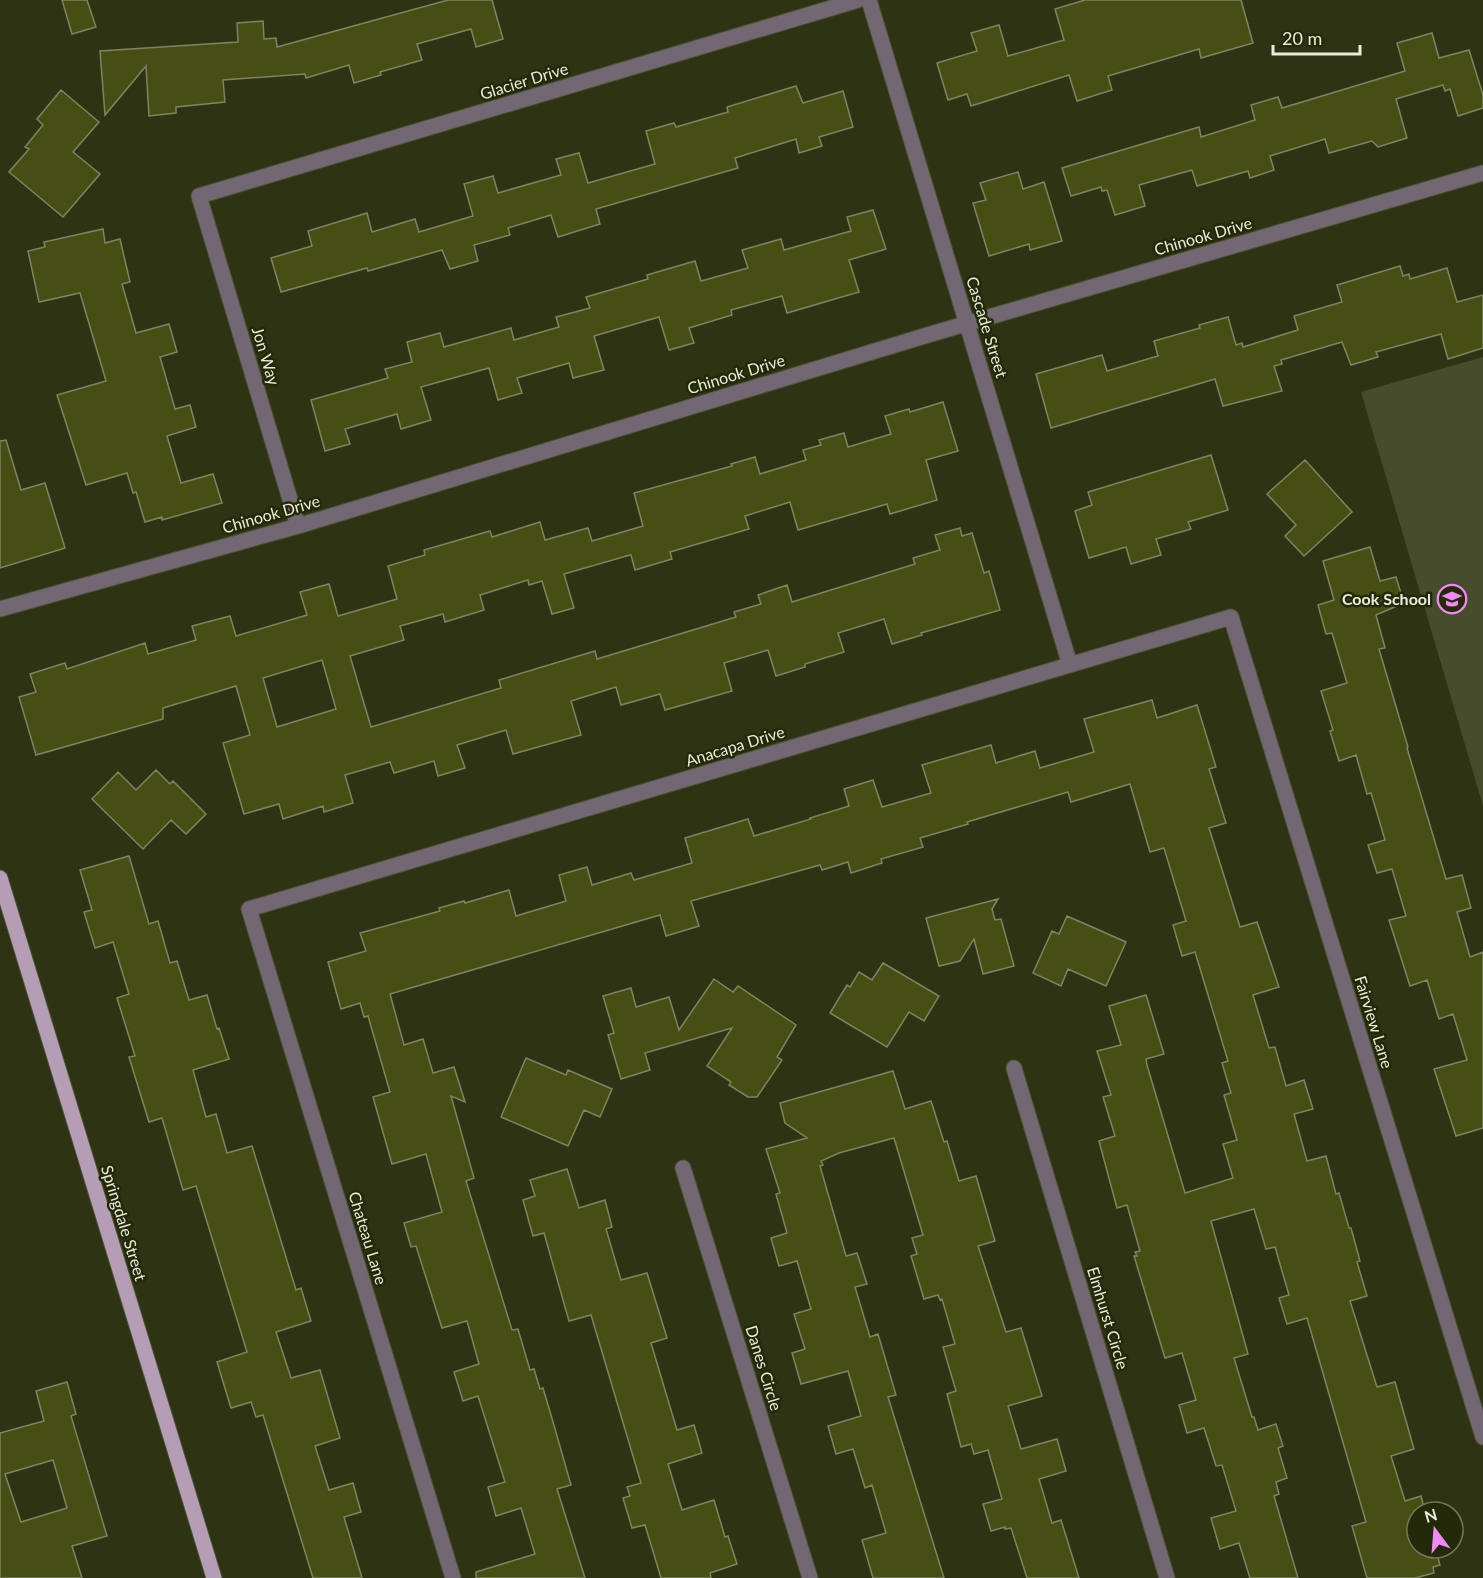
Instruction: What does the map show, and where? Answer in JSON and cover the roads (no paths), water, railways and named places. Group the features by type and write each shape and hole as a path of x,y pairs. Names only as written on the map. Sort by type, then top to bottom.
{"main road":[{"name":"Springdale Street","path":"0,878 214,1578"}],"street":[{"name":"Glacier Drive","path":"199,196 858,0"},
{"name":"Cascade Street","path":"869,0 1070,664"},
{"name":"Chinook Drive","path":"0,609 298,526 967,324 1483,173"},
{"name":"Jon Way","path":"199,196 298,526"},
{"name":"Anacapa Drive","path":"249,909 1231,617"},
{"name":"Fairview Lane","path":"1231,617 1483,1437"},
{"name":"Chateau Lane","path":"249,909 453,1578"},
{"name":"Elmhurst Circle","path":"1014,1068 1167,1578"},
{"name":"Danes Circle","path":"683,1168 810,1578"}],"place":[{"name":"Cook School","path":"1452,599"}]}
